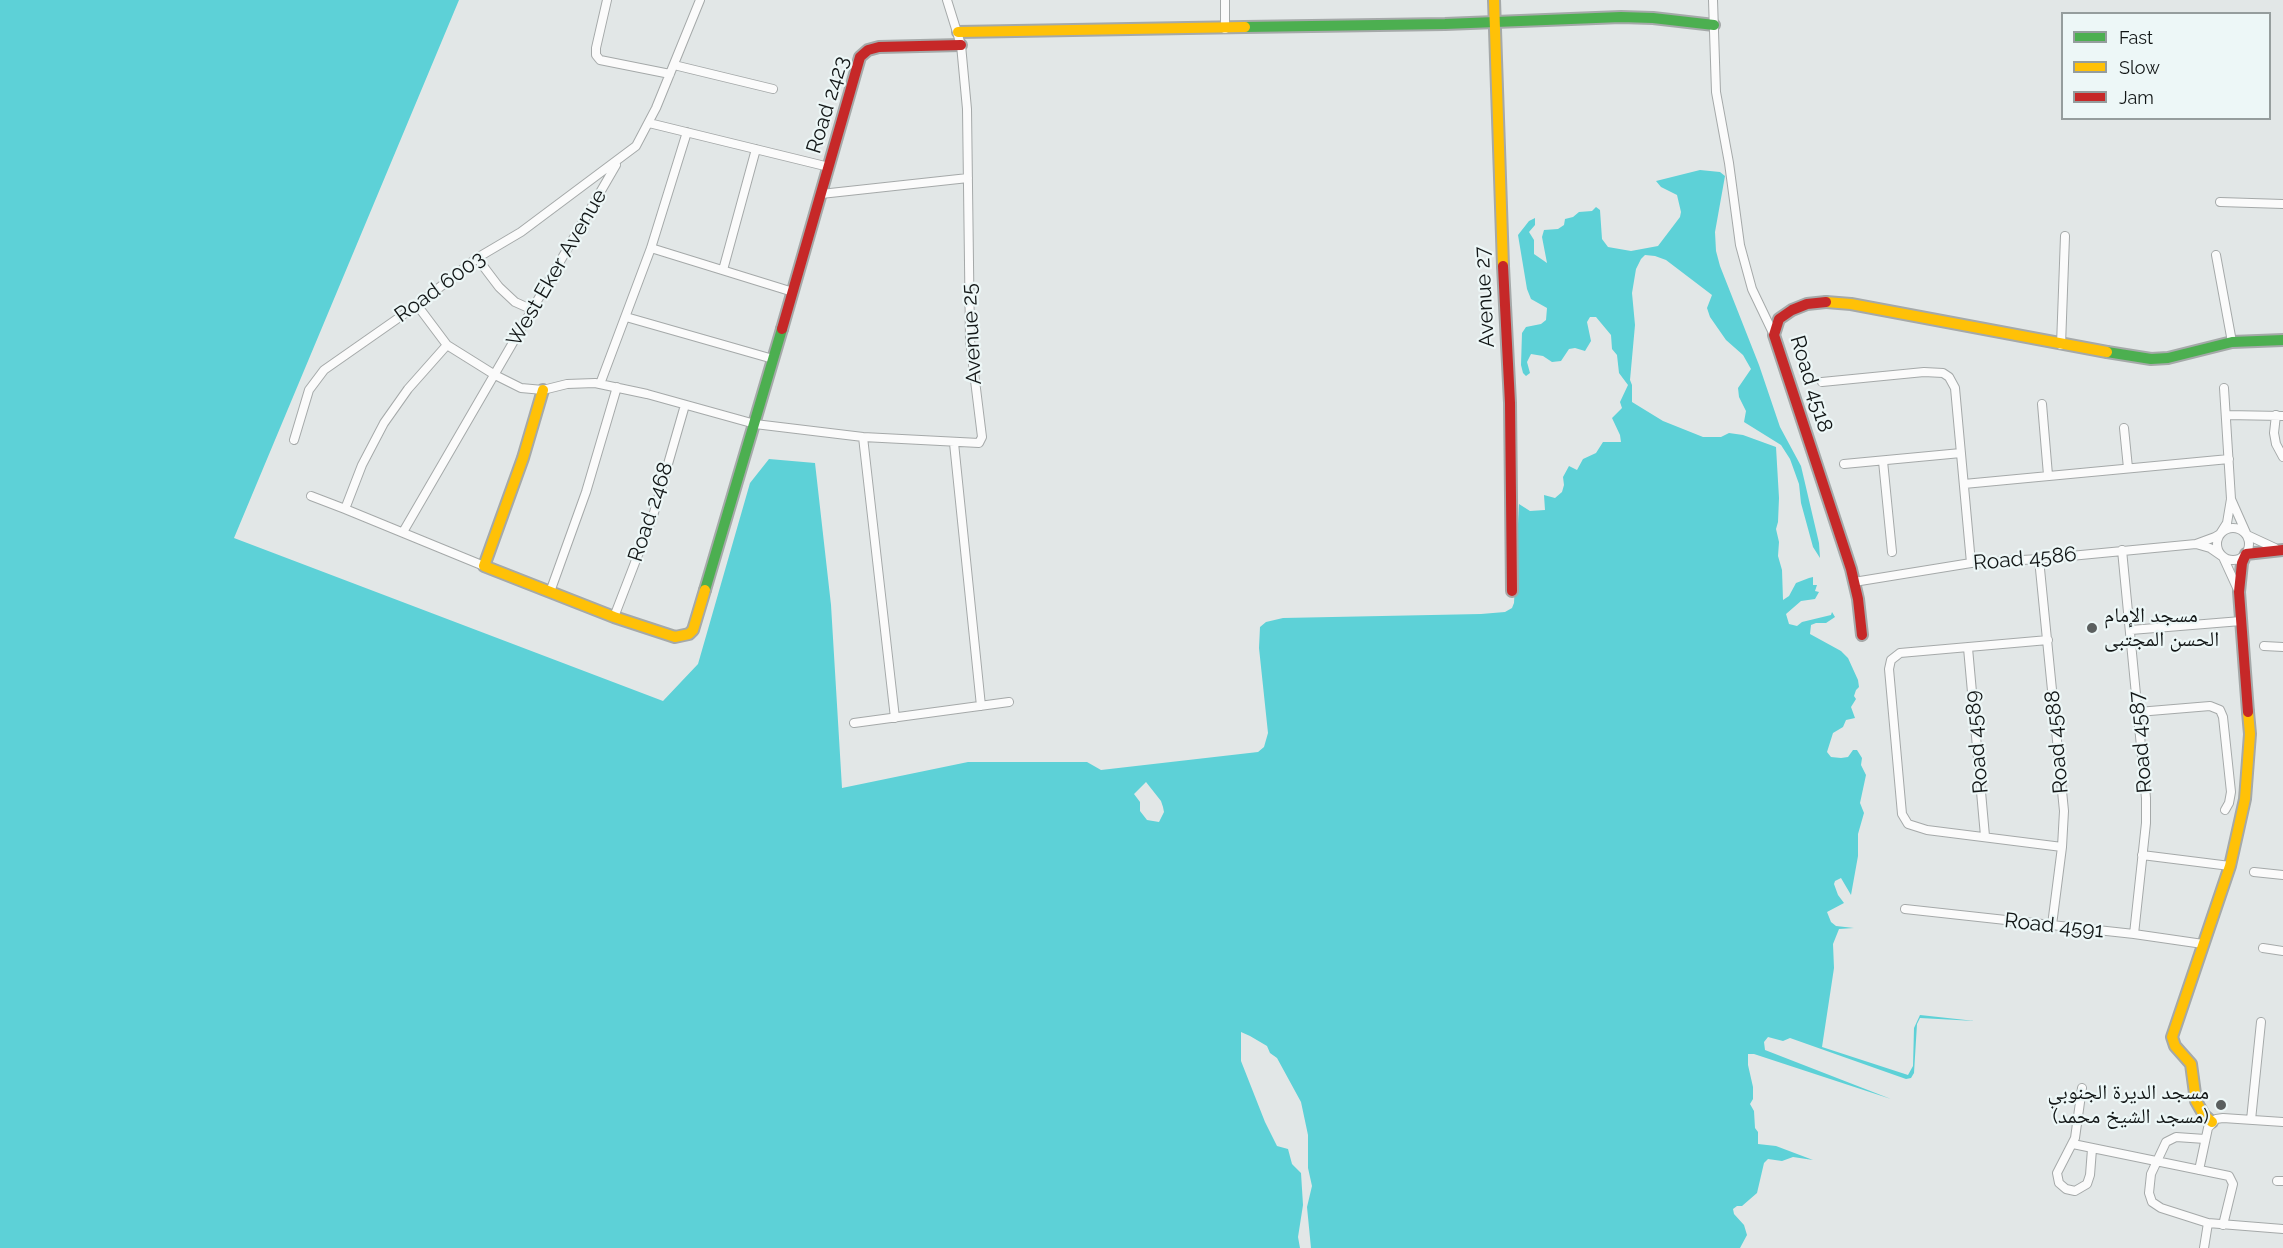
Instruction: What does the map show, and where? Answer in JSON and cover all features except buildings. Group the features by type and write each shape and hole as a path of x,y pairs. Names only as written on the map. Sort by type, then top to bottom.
{"street":[{"path":"607,0 596,48 596,54 600,60 670,74"},
{"name":"West Eker Avenue","path":"403,532 618,161 636,146 649,123 700,0"},
{"name":"Avenue 25","path":"543,390 575,383 600,384 755,424 864,437 979,443 982,437 970,340 967,109 961,45 947,0"},
{"path":"1225,0 1226,29"},
{"name":"Avenue 27","path":"1494,0 1499,183 1510,403 1512,591"},
{"path":"1713,0 1716,92 1729,163 1740,245 1752,289 1774,335"},
{"path":"958,32 1226,29 1494,22 1621,16 1714,25"},
{"name":"Road 2423","path":"614,617 675,637 684,637 693,630 755,424 860,57 868,50 879,47 961,45"},
{"path":"674,65 773,89"},
{"path":"649,123 829,167"},
{"path":"600,384 651,248 687,132"},
{"path":"723,270 756,149"},
{"name":"Road 6003","path":"294,440 309,390 316,377 417,305 477,258 521,232 618,161"},
{"path":"821,194 968,178"},
{"path":"2220,202 2283,204"},
{"path":"2061,345 2065,236"},
{"path":"651,248 793,292"},
{"path":"2216,255 2232,342"},
{"path":"477,258 499,287 515,302 533,310"},
{"name":"Road 4518","path":"1862,635 1854,582 1792,397 1774,335 1779,319 1792,310 1808,304 1830,302 1870,307 2061,345 2151,359 2168,358 2232,342 2283,340"},
{"path":"417,305 447,345 495,375 521,388 543,390 524,458 484,566"},
{"path":"626,317 773,359"},
{"path":"345,509 362,465 384,423 408,390 447,345"},
{"path":"1822,382 1924,372 1942,373 1948,377 1954,388 1971,563"},
{"path":"550,592 586,492 617,387"},
{"path":"2224,388 2231,499 2227,523 2220,534 2218,549 2239,592"},
{"path":"2042,404 2048,475"},
{"name":"Road 2468","path":"614,617 653,516 685,405"},
{"path":"2226,415 2279,415 2276,444 2283,457"},
{"path":"2124,428 2128,468"},
{"path":"864,437 896,718"},
{"path":"954,443 981,706"},
{"path":"1844,464 1961,453"},
{"path":"1964,484 2229,459"},
{"path":"1883,460 1892,552"},
{"path":"311,496 614,617"},
{"path":"2212,1122 2204,1115 2196,1101 2191,1064 2175,1046 2172,1037 2230,866 2245,799 2249,711 2239,592 2241,569 2249,545 2231,499"},
{"path":"2220,534 2234,528 2267,546 2281,549"},
{"name":"Road 4586","path":"1854,582 1971,563 2039,559 2196,543 2220,534"},
{"path":"2196,543 2210,548 2223,557 2238,560 2246,554 2281,549"},
{"name":"Road 4587","path":"2122,550 2146,798 2134,934"},
{"name":"Road 4588","path":"2039,559 2064,811 2052,925"},
{"path":"2131,630 2241,621"},
{"path":"2048,640 1900,653 1891,660 1888,669 1902,814 1905,820 1914,827 1927,830 2062,847"},
{"path":"2264,646 2283,647"},
{"name":"Road 4589","path":"1968,648 1985,836"},
{"path":"854,723 1009,702"},
{"path":"2138,712 2210,706 2220,711 2223,717 2231,792 2225,810"},
{"path":"2142,855 2230,866"},
{"path":"2253,872 2283,875"},
{"name":"Road 4591","path":"1905,909 2134,934 2203,944"},
{"path":"2263,948 2283,951"},
{"path":"2251,1120 2260,1022"},
{"path":"2082,1088 2073,1144 2057,1173 2062,1186 2070,1191 2080,1190 2087,1184 2092,1149"},
{"path":"2199,1170 2205,1139 2212,1122 2223,1118 2283,1122"},
{"path":"2205,1139 2170,1138 2155,1162 2151,1174 2149,1193 2151,1200 2158,1207 2208,1223 2283,1229"},
{"path":"2073,1144 2226,1175 2232,1181 2223,1225"},
{"path":"2204,1248 2208,1223"}],"water":[{"path":"0,0 459,0 234,538 663,701 698,664 750,483 769,459 815,463 831,605 842,788 968,762 1087,762 1101,770 1258,752 1264,747 1268,733 1259,648 1260,627 1266,622 1283,618 1481,614 1505,612 1512,608 1519,504 1530,511 1545,510 1544,495 1555,498 1562,492 1563,477 1569,466 1577,470 1583,459 1596,453 1603,442 1621,442 1612,418 1622,408 1620,402 1628,385 1619,373 1617,355 1612,349 1611,335 1596,317 1590,317 1587,322 1591,341 1585,351 1569,349 1561,361 1552,362 1543,356 1531,354 1527,362 1530,373 1526,376 1523,373 1522,333 1526,327 1541,324 1546,320 1547,308 1531,299 1527,289 1518,235 1529,221 1535,218 1535,225 1529,232 1534,240 1534,254 1547,263 1542,237 1544,230 1558,229 1564,225 1565,219 1579,212 1592,211 1596,207 1600,210 1602,239 1608,247 1631,251 1658,246 1680,217 1681,212 1677,195 1661,187 1656,181 1700,170 1720,172 1725,176 1715,232 1716,251 1780,427 1801,466 1819,543 1820,558 1813,547 1801,503 1799,484 1790,459 1781,445 1744,422 1746,411 1739,397 1738,388 1751,369 1743,355 1726,340 1710,317 1707,308 1712,295 1666,260 1655,256 1645,255 1641,259 1636,269 1632,293 1635,325 1630,380 1632,402 1663,421 1703,437 1721,437 1729,433 1743,435 1776,447 1779,498 1776,529 1779,542 1778,556 1782,570 1783,600 1789,596 1796,583 1813,577 1813,585 1817,585 1815,591 1819,592 1815,599 1801,601 1786,614 1789,624 1797,626 1802,622 1831,615 1832,612 1835,617 1826,623 1811,625 1810,634 1841,651 1848,658 1858,680 1859,687 1854,696 1856,699 1851,707 1855,718 1846,720 1843,727 1833,733 1827,752 1831,757 1841,758 1848,757 1853,750 1857,750 1862,758 1861,765 1866,775 1860,803 1864,813 1858,834 1858,856 1851,895 1841,878 1835,881 1838,895 1844,903 1827,912 1831,922 1836,926 1854,928 1839,929 1833,944 1834,968 1822,1047 1908,1075 1913,1066 1914,1028 1920,1015 1975,1021 1920,1018 1917,1024 1914,1073 1911,1078 1906,1079 1790,1038 1783,1041 1768,1037 1764,1042 1765,1050 1891,1099 1754,1054 1748,1054 1753,1087 1753,1099 1750,1104 1754,1111 1758,1144 1776,1146 1813,1160 1793,1157 1782,1161 1768,1159 1764,1163 1757,1193 1742,1206 1733,1209 1734,1214 1744,1225 1747,1235 1740,1248 1311,1248 1307,1207 1312,1186 1308,1168 1308,1135 1301,1102 1277,1058 1270,1053 1267,1046 1241,1032 1241,1061 1265,1122 1277,1146 1288,1149 1292,1164 1301,1173 1303,1205 1298,1237 1300,1248 0,1248","holes":["1146,782 1161,801 1164,812 1159,822 1147,820 1140,811 1140,802 1134,794"]}],"traffic: fast":[{"path":"1245,27 1445,24 1621,17 1714,25"},
{"path":"705,590 782,329"},
{"path":"2107,352 2151,359 2168,358 2232,342 2283,340"}],"traffic: slow":[{"path":"1494,0 1503,266"},
{"path":"958,32 1245,27"},
{"path":"1826,302 1851,304 2107,352"},
{"path":"543,390 523,458 484,566 614,617 675,637 689,634 693,630 705,590"},
{"path":"2212,1122 2204,1115 2196,1101 2191,1064 2175,1046 2172,1037 2230,866 2245,799 2250,734 2248,712"}],"traffic: jam":[{"path":"782,329 860,57 868,50 879,47 961,45"},
{"path":"1503,266 1510,403 1512,591"},
{"path":"1826,302 1807,304 1792,310 1779,319 1774,335 1851,569 1858,599 1862,635"},
{"path":"2248,712 2239,592 2242,563 2246,554 2283,550"}],"place":[{"name":"مسجد الإمام الحسن المجتبى","path":"2092,628"},
{"name":"مسجد الديرة الجنوبي (مسجد الشيخ محمد)","path":"2221,1105"}]}
